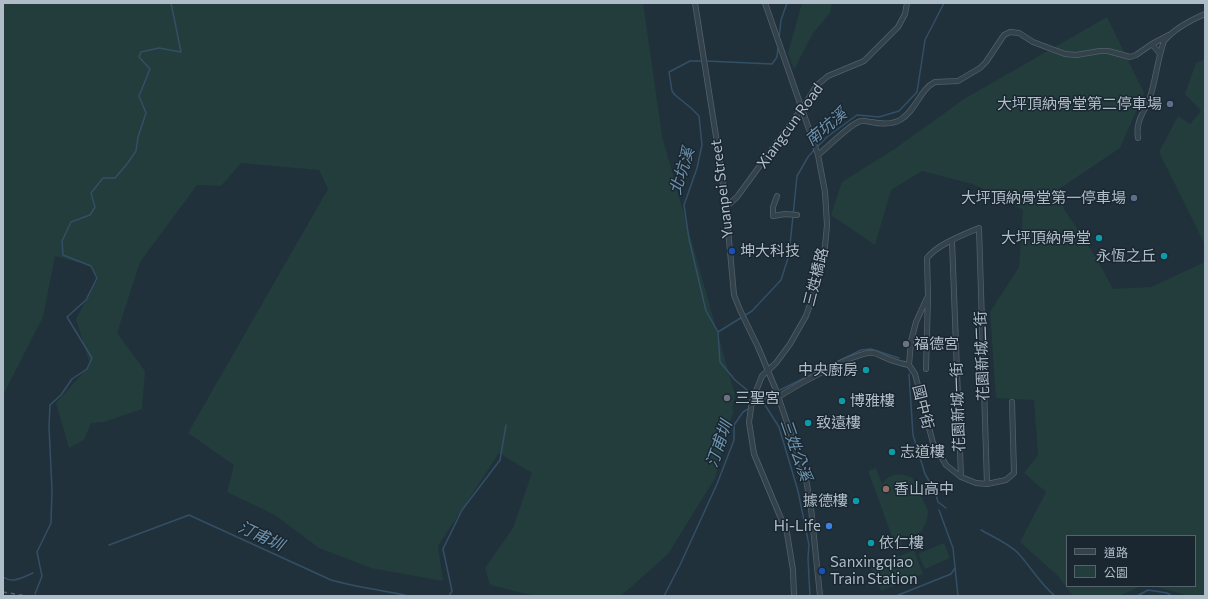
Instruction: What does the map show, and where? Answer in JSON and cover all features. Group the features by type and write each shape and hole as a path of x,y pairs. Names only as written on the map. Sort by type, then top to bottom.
{"street":[{"name":"Yuanpei Street","path":"695,3 726,207 734,295 767,369"},
{"path":"765,3 801,108"},
{"name":"Xiangcun Road","path":"726,207 737,197 817,85 828,76 864,61 898,27 903,18 907,3"},
{"path":"818,155 851,127 861,121 881,124 893,123 908,115 927,88 935,82 958,81 980,68 1004,36 1010,32 1019,33 1033,42 1066,54 1076,55 1108,51 1130,57 1136,55 1169,35 1189,21 1205,14"},
{"path":"1138,138 1138,121 1151,94 1160,54 1164,41 1169,35"},
{"path":"1152,44 1160,54"},
{"name":"三姓橋路","path":"794,596 787,533 754,454 749,422 752,401 762,376 767,369 776,363 790,344 806,316 816,288 824,257 827,225 825,192 818,155 801,108"},
{"path":"777,196 773,207 773,216 785,214 797,215"},
{"name":"花園新城二街","path":"952,241 979,228 982,369 987,484"},
{"path":"926,369 928,296 927,258 930,254 952,241"},
{"name":"花園新城一街","path":"952,241 961,477"},
{"path":"909,365 911,341 916,322 928,296"},
{"name":"國中街","path":"778,397 795,386 864,353 874,353 895,362 909,365 915,374 932,443 946,465 961,477 976,483 987,484 1006,480 1014,474 1012,402"},
{"path":"767,369 806,479 811,508 820,596"}],"green space":[{"path":"3,3 643,3 662,136 735,395 732,409 734,410 726,434 715,478 668,554 622,595 536,596 490,585 485,568 513,528 532,473 499,453 438,546 443,581 371,568 319,548 275,515 227,492 234,465 188,433 328,189 319,170 241,163 221,186 197,185 140,262 117,333 145,371 142,409 104,422 91,423 84,440 69,448 56,403 90,365 76,319 98,278 91,266 55,256 43,317 3,395"},
{"path":"802,3 832,3 830,13 813,33 794,70 788,53"},
{"path":"1107,17 1144,93 1120,148 1059,189 1064,209 1095,256 1113,289 1151,287 1205,262 1205,596 1190,596 1157,587 1196,587 1196,535 1066,535 1066,587 1057,575 1020,542 1046,492 1024,473 1038,455 1034,400 996,398 990,312 1019,267 1023,210 973,184 922,171 891,190 875,245 831,215 842,182 896,148 964,99"},
{"path":"1205,59 1205,245 1159,152 1178,116 1190,124 1201,111 1185,94 1196,63"},
{"path":"876,468 882,484 889,477 896,475 904,475 913,478 928,511 927,520 922,531 910,537 899,535 903,548 897,550 868,471"},
{"path":"944,543 950,558 925,569 918,554"},
{"path":"914,550 923,574 881,591 871,568"},
{"path":"1066,587 1139,587 1119,596 1073,596"}],"waterway":[{"path":"35,594 42,576 37,552 51,523 52,490 49,427 50,405 61,395 72,379 87,369 92,358 67,317 86,300 97,278 91,266 63,255 62,241 71,222 90,215 95,207 91,193 103,178 115,178 136,151 138,137 146,113 139,96 150,69 139,57 141,52 159,48 181,52 171,3"},
{"name":"北坑溪","path":"779,38 781,20 787,3"},
{"name":"南坑溪","path":"817,147 827,137 857,115 879,117 899,111 917,92 925,40 944,3"},
{"name":"北坑溪","path":"706,61 772,64 777,57 778,48"},
{"name":"北坑溪","path":"702,61 690,61 669,72 672,91 699,116 702,145 697,168 684,205 689,239 706,311 718,332 720,362 735,380 765,405 779,427 798,491 809,545 808,558 810,596"},
{"name":"南坑溪","path":"718,332 752,311 781,280 789,255 797,176 814,150"},
{"name":"汀甫圳","path":"778,391 861,350 871,349 899,358"},
{"name":"汀甫圳","path":"909,374 913,435 925,474 935,491 938,502 946,508"},
{"name":"汀甫圳","path":"664,596 680,565 717,484 734,440 734,425 743,412 775,393"},
{"path":"449,596 452,591 443,549 462,510 500,460 506,425"},
{"path":"939,510 953,548 958,596"},
{"name":"汀甫圳","path":"109,545 189,515 331,580 408,596"},
{"name":"汀甫圳","path":"981,530 1014,549 1055,596"},
{"path":"896,596 951,574 955,568"},
{"name":"汀甫圳","path":"3,577 14,580 33,573"},
{"name":"汀甫圳","path":"1137,596 1148,590 1167,593 1172,596"}],"railway":[{"path":"3,592 27,596"}],"place":[{"name":"大坪頂納骨堂第二停車場","path":"1170,104"},
{"name":"大坪頂納骨堂第一停車場","path":"1134,198"},
{"name":"大坪頂納骨堂","path":"1099,238"},
{"name":"坤大科技","path":"732,251"},
{"name":"永恆之丘","path":"1164,256"},
{"name":"福德宮","path":"906,344"},
{"name":"中央廚房","path":"866,370"},
{"name":"三聖宮","path":"727,398"},
{"name":"博雅樓","path":"842,401"},
{"name":"致遠樓","path":"808,423"},
{"name":"志道樓","path":"892,452"},
{"name":"香山高中","path":"886,489"},
{"name":"據德樓","path":"856,501"},
{"name":"Hi-Life","path":"829,526"},
{"name":"依仁樓","path":"871,543"},
{"name":"Sanxingqiao Train Station","path":"822,571"}],"water label":[{"name":"三姓公溪","path":"796,450"}]}
